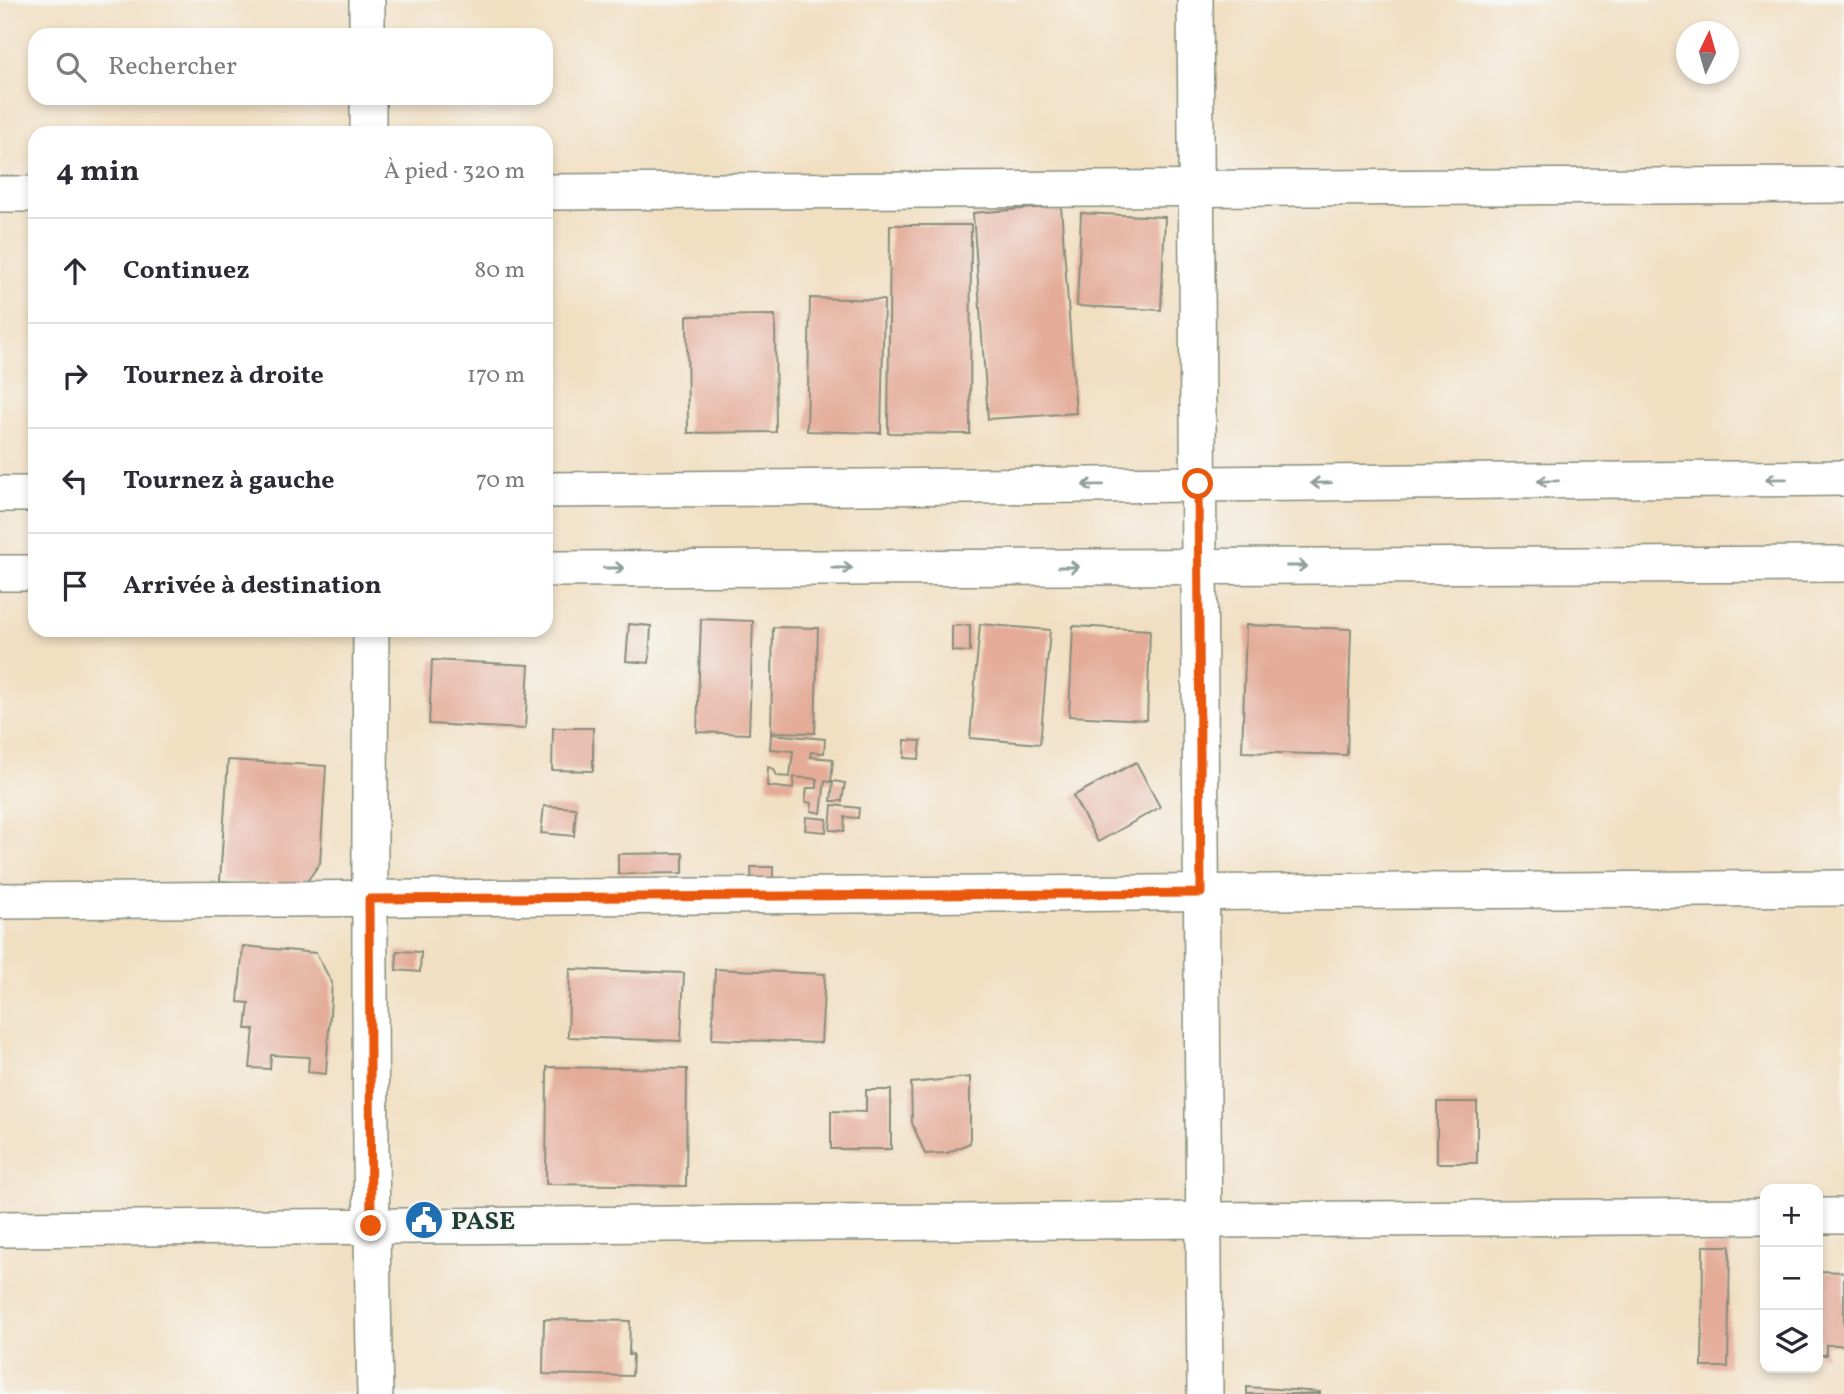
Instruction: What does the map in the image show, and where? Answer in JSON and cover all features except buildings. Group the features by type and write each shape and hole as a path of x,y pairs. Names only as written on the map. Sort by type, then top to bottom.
{"street":[{"path":"367,0 367,28"},
{"path":"1195,0 1205,1394"},
{"path":"368,105 368,126"},
{"path":"553,192 1844,185"},
{"path":"0,194 28,194"},
{"path":"553,490 1844,478"},
{"path":"0,494 28,494"},
{"path":"553,569 1844,564"},
{"path":"0,573 28,573"},
{"path":"371,637 369,899 375,1394"},
{"path":"0,901 1844,888"},
{"path":"0,1229 1760,1216"},
{"path":"1823,1216 1844,1216"}],"place":[{"name":"PASE","path":"424,1220"}],"route":[{"path":"371,1226 369,899 1201,893 1198,484"}]}
